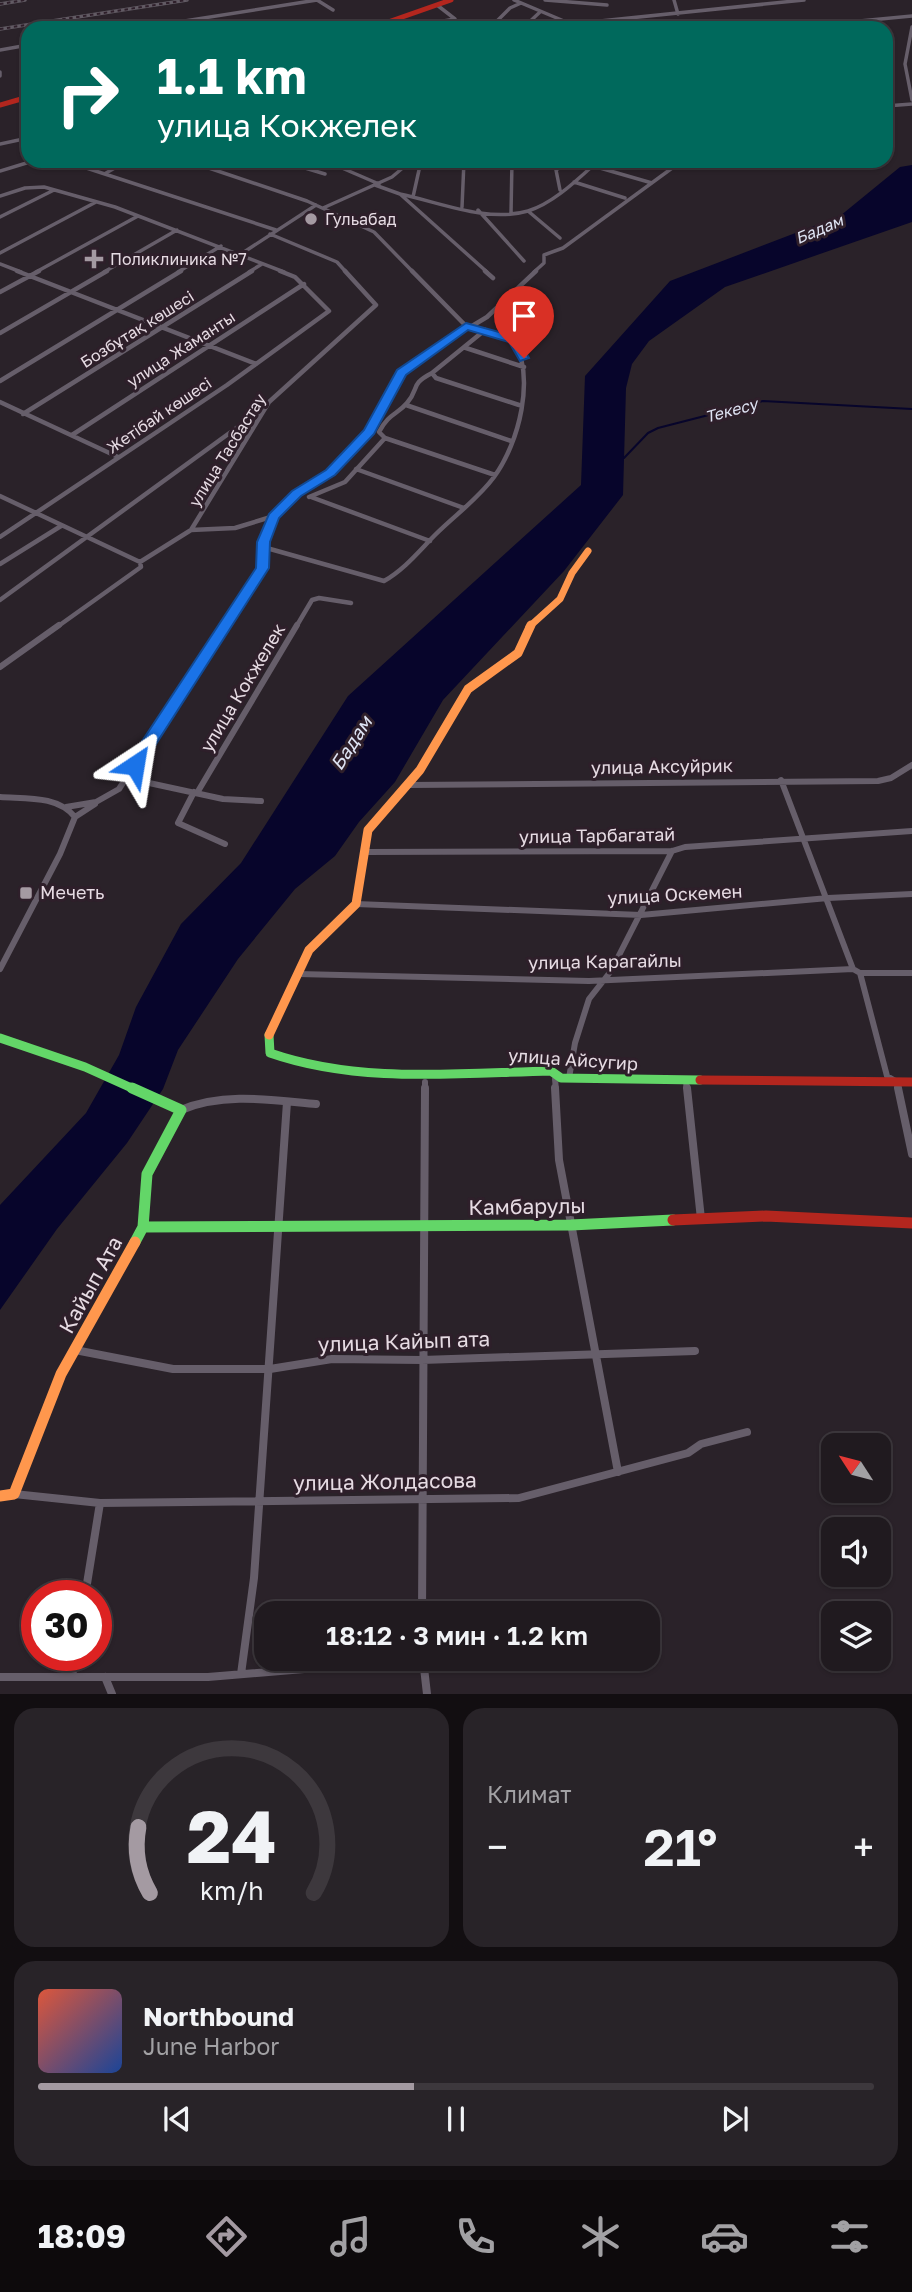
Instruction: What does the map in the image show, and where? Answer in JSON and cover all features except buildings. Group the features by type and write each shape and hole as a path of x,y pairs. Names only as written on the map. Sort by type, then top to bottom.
{"street":[{"path":"184,21 317,0 333,10"},
{"path":"407,21 452,0"},
{"path":"514,0 561,21"},
{"path":"545,0 607,5"},
{"path":"674,0 678,14"},
{"path":"618,21 804,0"},
{"path":"497,21 510,8 522,3"},
{"path":"437,5 455,19"},
{"path":"530,21 540,12"},
{"path":"861,21 912,16"},
{"path":"438,21 455,19"},
{"path":"893,105 912,102 908,90 904,46 912,27"},
{"path":"0,50 21,46"},
{"path":"0,105 21,100"},
{"path":"0,144 21,140"},
{"path":"0,171 21,165"},
{"path":"89,168 276,230"},
{"path":"106,173 115,168"},
{"path":"208,168 316,205 379,236 468,325 507,336 518,344 524,367 520,405 511,441 495,475 430,541 384,581 263,547"},
{"path":"305,168 325,174"},
{"path":"342,168 400,194 478,211 511,213 528,211 574,182 591,168"},
{"path":"323,208 377,184 401,168"},
{"path":"413,197 419,168"},
{"path":"461,207 464,168"},
{"path":"511,213 512,168"},
{"path":"559,168 556,170 560,190"},
{"path":"600,168 652,183"},
{"path":"0,969 60,854 75,817 119,789 262,568 263,547 274,516 297,494 331,472 369,432 401,373 468,325 489,315 544,263 544,255 564,248 672,168"},
{"path":"574,182 625,198"},
{"path":"0,196 25,188 54,190 96,202 221,246 304,284"},
{"path":"0,217 54,190"},
{"path":"400,194 493,278"},
{"path":"0,253 96,202"},
{"path":"241,254 316,205"},
{"path":"478,211 524,261"},
{"path":"528,211 559,238"},
{"path":"0,292 138,216"},
{"path":"0,333 177,230"},
{"name":"улица Тасбастау","path":"0,667 141,567 140,562 191,530 267,406 291,380 376,305 337,261 270,234"},
{"path":"0,381 221,246"},
{"path":"0,264 256,364"},
{"name":"Бозбұтақ көшесі","path":"23,414 262,264"},
{"name":"Жетібай көшесі","path":"0,537 256,364 329,311 304,284"},
{"name":"улица Жаманты","path":"72,435 304,284"},
{"path":"507,336 541,305"},
{"path":"485,330 466,348 417,381 406,405 395,410 379,430 387,438 495,475"},
{"path":"466,348 524,367"},
{"path":"432,373 436,378 520,405"},
{"path":"0,402 118,457"},
{"path":"406,405 511,441"},
{"path":"0,600 267,406"},
{"path":"309,497 342,484 387,438"},
{"path":"356,469 464,508"},
{"path":"297,494 430,541"},
{"path":"2,496 140,562"},
{"name":"улица Тасбастау","path":"191,530 235,528 274,516"},
{"path":"0,564 61,526"},
{"path":"298,974 315,942 356,904 368,830 408,785 468,689 518,653 528,628 559,599 572,573 588,551"},
{"name":"улица Кокжелек","path":"225,844 178,823 314,598 351,603"},
{"name":"улица Аксуйрик","path":"408,785 878,781 891,778 912,765"},
{"path":"126,778 223,799 261,801"},
{"path":"781,780 856,971 887,1076 897,1082 912,1154"},
{"path":"0,797 66,807 96,802"},
{"path":"66,807 75,817"},
{"name":"улица Тарбагатай","path":"366,852 672,851 685,847 912,831"},
{"path":"618,1472 559,1160 555,1079 565,1078 581,1020 602,980 611,971 672,851"},
{"name":"улица Оскемен","path":"356,904 641,915 828,898 912,894"},
{"name":"улица Карагайлы","path":"298,974 602,980 856,971 912,973"},
{"name":"улица Айсугир","path":"298,974 267,1038 267,1046 274,1058 339,1069 551,1071 565,1078 686,1082 912,1082"},
{"path":"0,1038 85,1067 181,1110 194,1103 316,1104"},
{"path":"422,1601 422,1162 425,1082"},
{"path":"686,1082 701,1219"},
{"path":"241,1674 254,1578 287,1102"},
{"name":"Кайып Ата","path":"14,1494 53,1393 143,1227 147,1174 181,1110"},
{"name":"Камбарулы","path":"143,1227 571,1225 766,1216 912,1223"},
{"name":"улица Кайып ата","path":"75,1350 173,1369 270,1369 332,1359 422,1360 695,1351"},
{"name":"улица Жолдасова","path":"14,1494 100,1503 519,1497 688,1453 701,1444 747,1432"},
{"path":"0,1496 14,1494"},
{"path":"88,1580 100,1503"},
{"path":"72,1677 73,1671"},
{"path":"0,1677 105,1677 277,1671"},
{"path":"424,1671 427,1693"},
{"path":"105,1677 112,1693"}],"water":[{"name":"Бадам","path":"912,165 912,222 725,287 649,341 632,364 626,388 623,495 564,571 443,700 395,782 359,822 335,856 295,889 238,959 178,1050 163,1089 127,1143 57,1229 0,1310 0,1205 86,1113 119,1055 136,1007 181,924 241,863 348,696 581,485 585,376 670,281 840,216 900,167"}],"waterway":[{"name":"Текесу","path":"624,458 648,433 658,428 763,401 912,409"}],"railway":[{"path":"0,4 25,0"},
{"path":"52,21 187,0"},
{"path":"0,29 21,26"}],"traffic: fast":[{"path":"269,1035 270,1053 297,1062 367,1072 551,1071 561,1078 700,1080"},
{"path":"0,1038 85,1067 181,1110 147,1174 143,1227 135,1242"},
{"path":"143,1227 571,1225 673,1220"}],"traffic: slow":[{"path":"269,1035 309,950 356,904 368,830 420,770 468,689 518,653 528,628 560,599 572,573 588,551"},
{"path":"0,1496 14,1494 61,1374 135,1242"}],"traffic: jam":[{"path":"391,21 451,0"},
{"path":"0,105 21,99"},
{"path":"700,1080 912,1082"},
{"path":"673,1220 766,1216 912,1223"}],"place":[{"name":"Гульабад","path":"311,219"},
{"name":"Поликлиника №7","path":"94,259"},
{"name":"Мечеть","path":"26,893"}],"route":[{"path":"135,765 262,568 265,561 263,542 274,516 297,494 331,472 369,432 401,373 448,342 466,326 513,339 524,358"}]}
